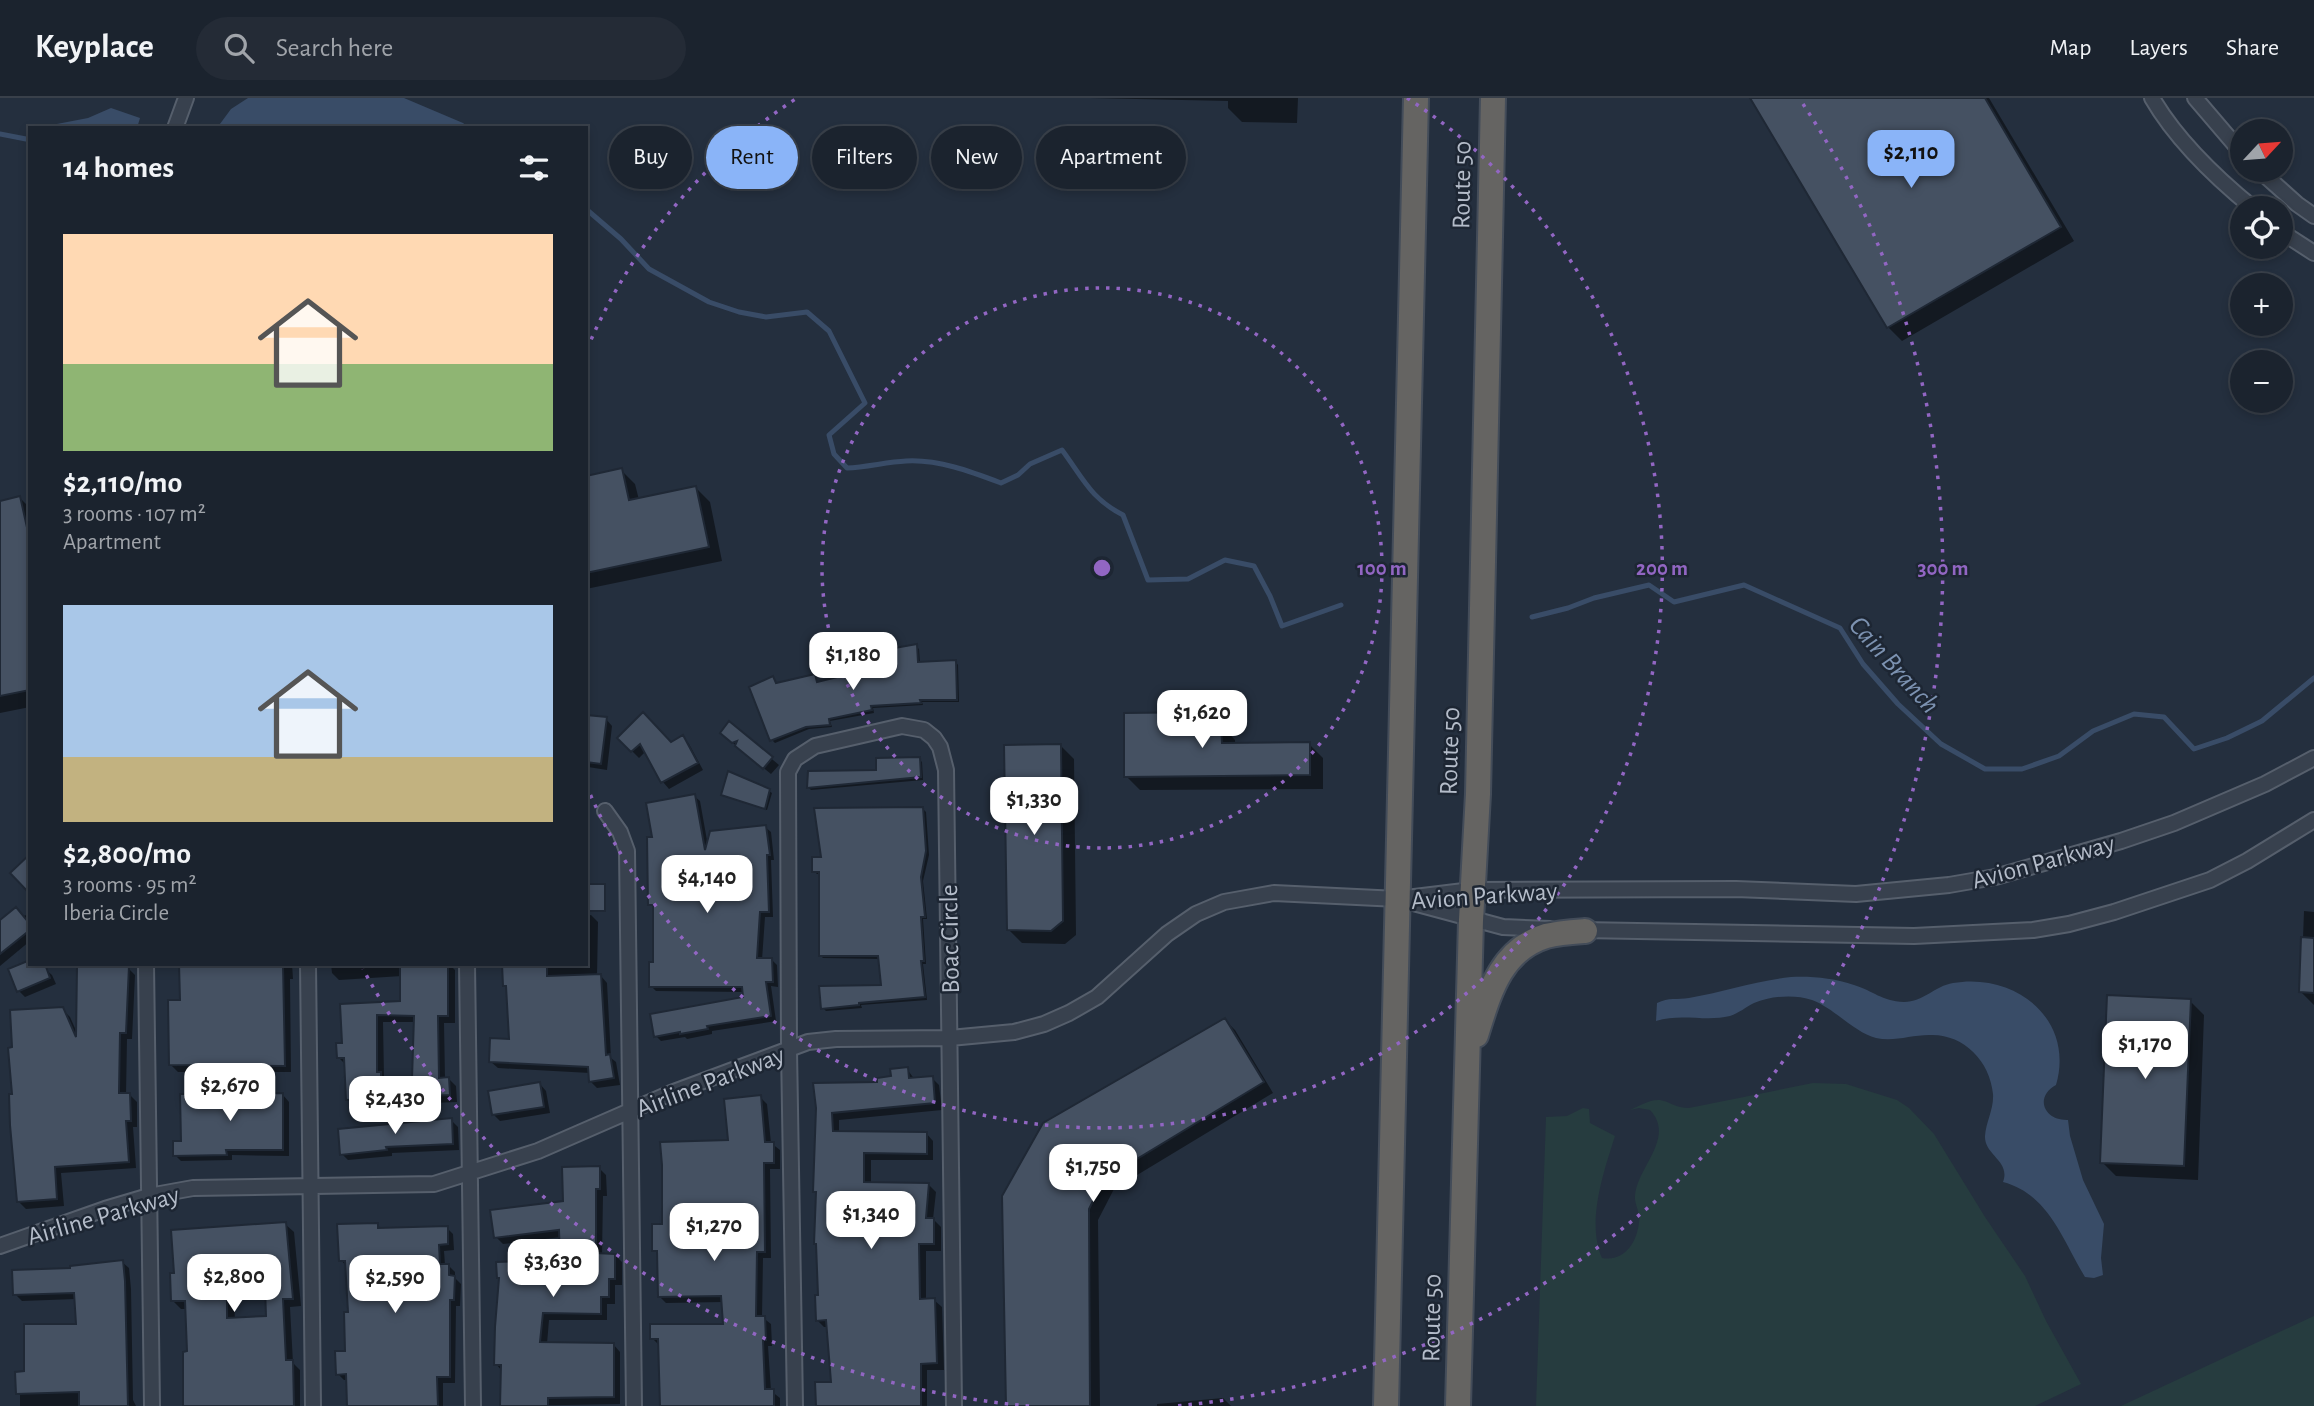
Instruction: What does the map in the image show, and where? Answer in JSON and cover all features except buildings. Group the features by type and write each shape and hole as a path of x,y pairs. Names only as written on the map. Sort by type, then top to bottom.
{"highway":[{"name":"Route 50","path":"1385,1406 1416,98"},
{"name":"Route 50","path":"1458,1406 1466,1062 1478,794 1493,98"},
{"path":"1466,1062 1492,984 1500,971 1526,944 1548,936 1585,930"}],"street":[{"path":"176,126 187,98"},
{"path":"2152,98 2163,116 2216,178 2238,196"},
{"path":"2195,98 2230,139"},
{"path":"2272,182 2314,216"},
{"path":"2293,239 2314,253"},
{"name":"Boac Circle","path":"795,1406 788,772 795,759 815,746 902,726 924,730 934,738 940,747 946,770 954,1406"},
{"name":"Avion Parkway","path":"1398,899 1472,890 1735,889 1856,894 1949,885 1994,877 2132,838 2221,804 2314,758"},
{"path":"605,811 620,832 627,851 634,1406"},
{"name":"Avion Parkway","path":"1398,899 1503,927 1914,936 2034,930 2114,912 2210,880 2314,820"},
{"name":"Airline Parkway","path":"0,1246 105,1209 149,1196 193,1188 434,1184 538,1152 671,1093 808,1042 836,1039 950,1038 1014,1032 1044,1024 1097,997 1167,934 1196,914 1224,902 1274,893 1398,899"},
{"path":"146,966 152,1406"},
{"path":"308,966 313,1406"},
{"path":"467,966 473,1406"}],"green space":[{"path":"1813,1083 1846,1084 1897,1100 1909,1108 1934,1134 2025,1276 2081,1384 2035,1406 1536,1406 1546,1117 1567,1116 1583,1108 1589,1109 1590,1123 1615,1136 1596,1213 1598,1244 1602,1258 1610,1258 1623,1254 1628,1249 1638,1230 1635,1199 1637,1185 1653,1153 1659,1131 1657,1121 1650,1110 1630,1110 1656,1100 1689,1108"},
{"path":"2314,1316 2314,1406 2121,1406"}],"water":[{"path":"248,98 404,98 467,126 218,126 231,109"},
{"path":"111,108 140,118 138,126 46,126 88,118"},
{"path":"1791,977 1839,981 1861,987 1889,1000 1904,1002 1953,983 1976,982 1998,985 2018,993 2035,1006 2048,1021 2057,1040 2060,1062 2056,1085 2045,1096 2045,1107 2053,1117 2068,1120 2083,1180 2104,1224 2101,1258 2103,1275 2085,1277 2062,1234 2043,1208 2019,1188 2003,1182 2001,1163 1986,1143 1985,1136 1993,1100 1991,1082 1980,1060 1963,1044 1941,1036 1876,1038 1860,1031 1820,1004 1798,997 1775,997 1721,1018 1675,1018 1656,1021 1657,1003 1661,1001 1689,998"}],"waterway":[{"name":"Cain Branch","path":"0,134 26,139"},
{"name":"Cain Branch","path":"588,211 621,239 649,269 709,302 766,317 807,312 829,331 865,403 829,435 834,454 847,468 906,461 930,462 1001,483 1018,475 1030,464 1062,450 1102,502 1123,515 1148,580 1188,579 1225,560 1254,566 1282,626 1341,605"},
{"name":"Cain Branch","path":"1532,617 1649,585 1674,602 1744,585 1840,628 1863,664 1898,704 1941,744 1985,769 2022,769 2059,756 2093,731 2134,714 2164,717 2194,749 2227,738 2262,721 2314,678"}]}
